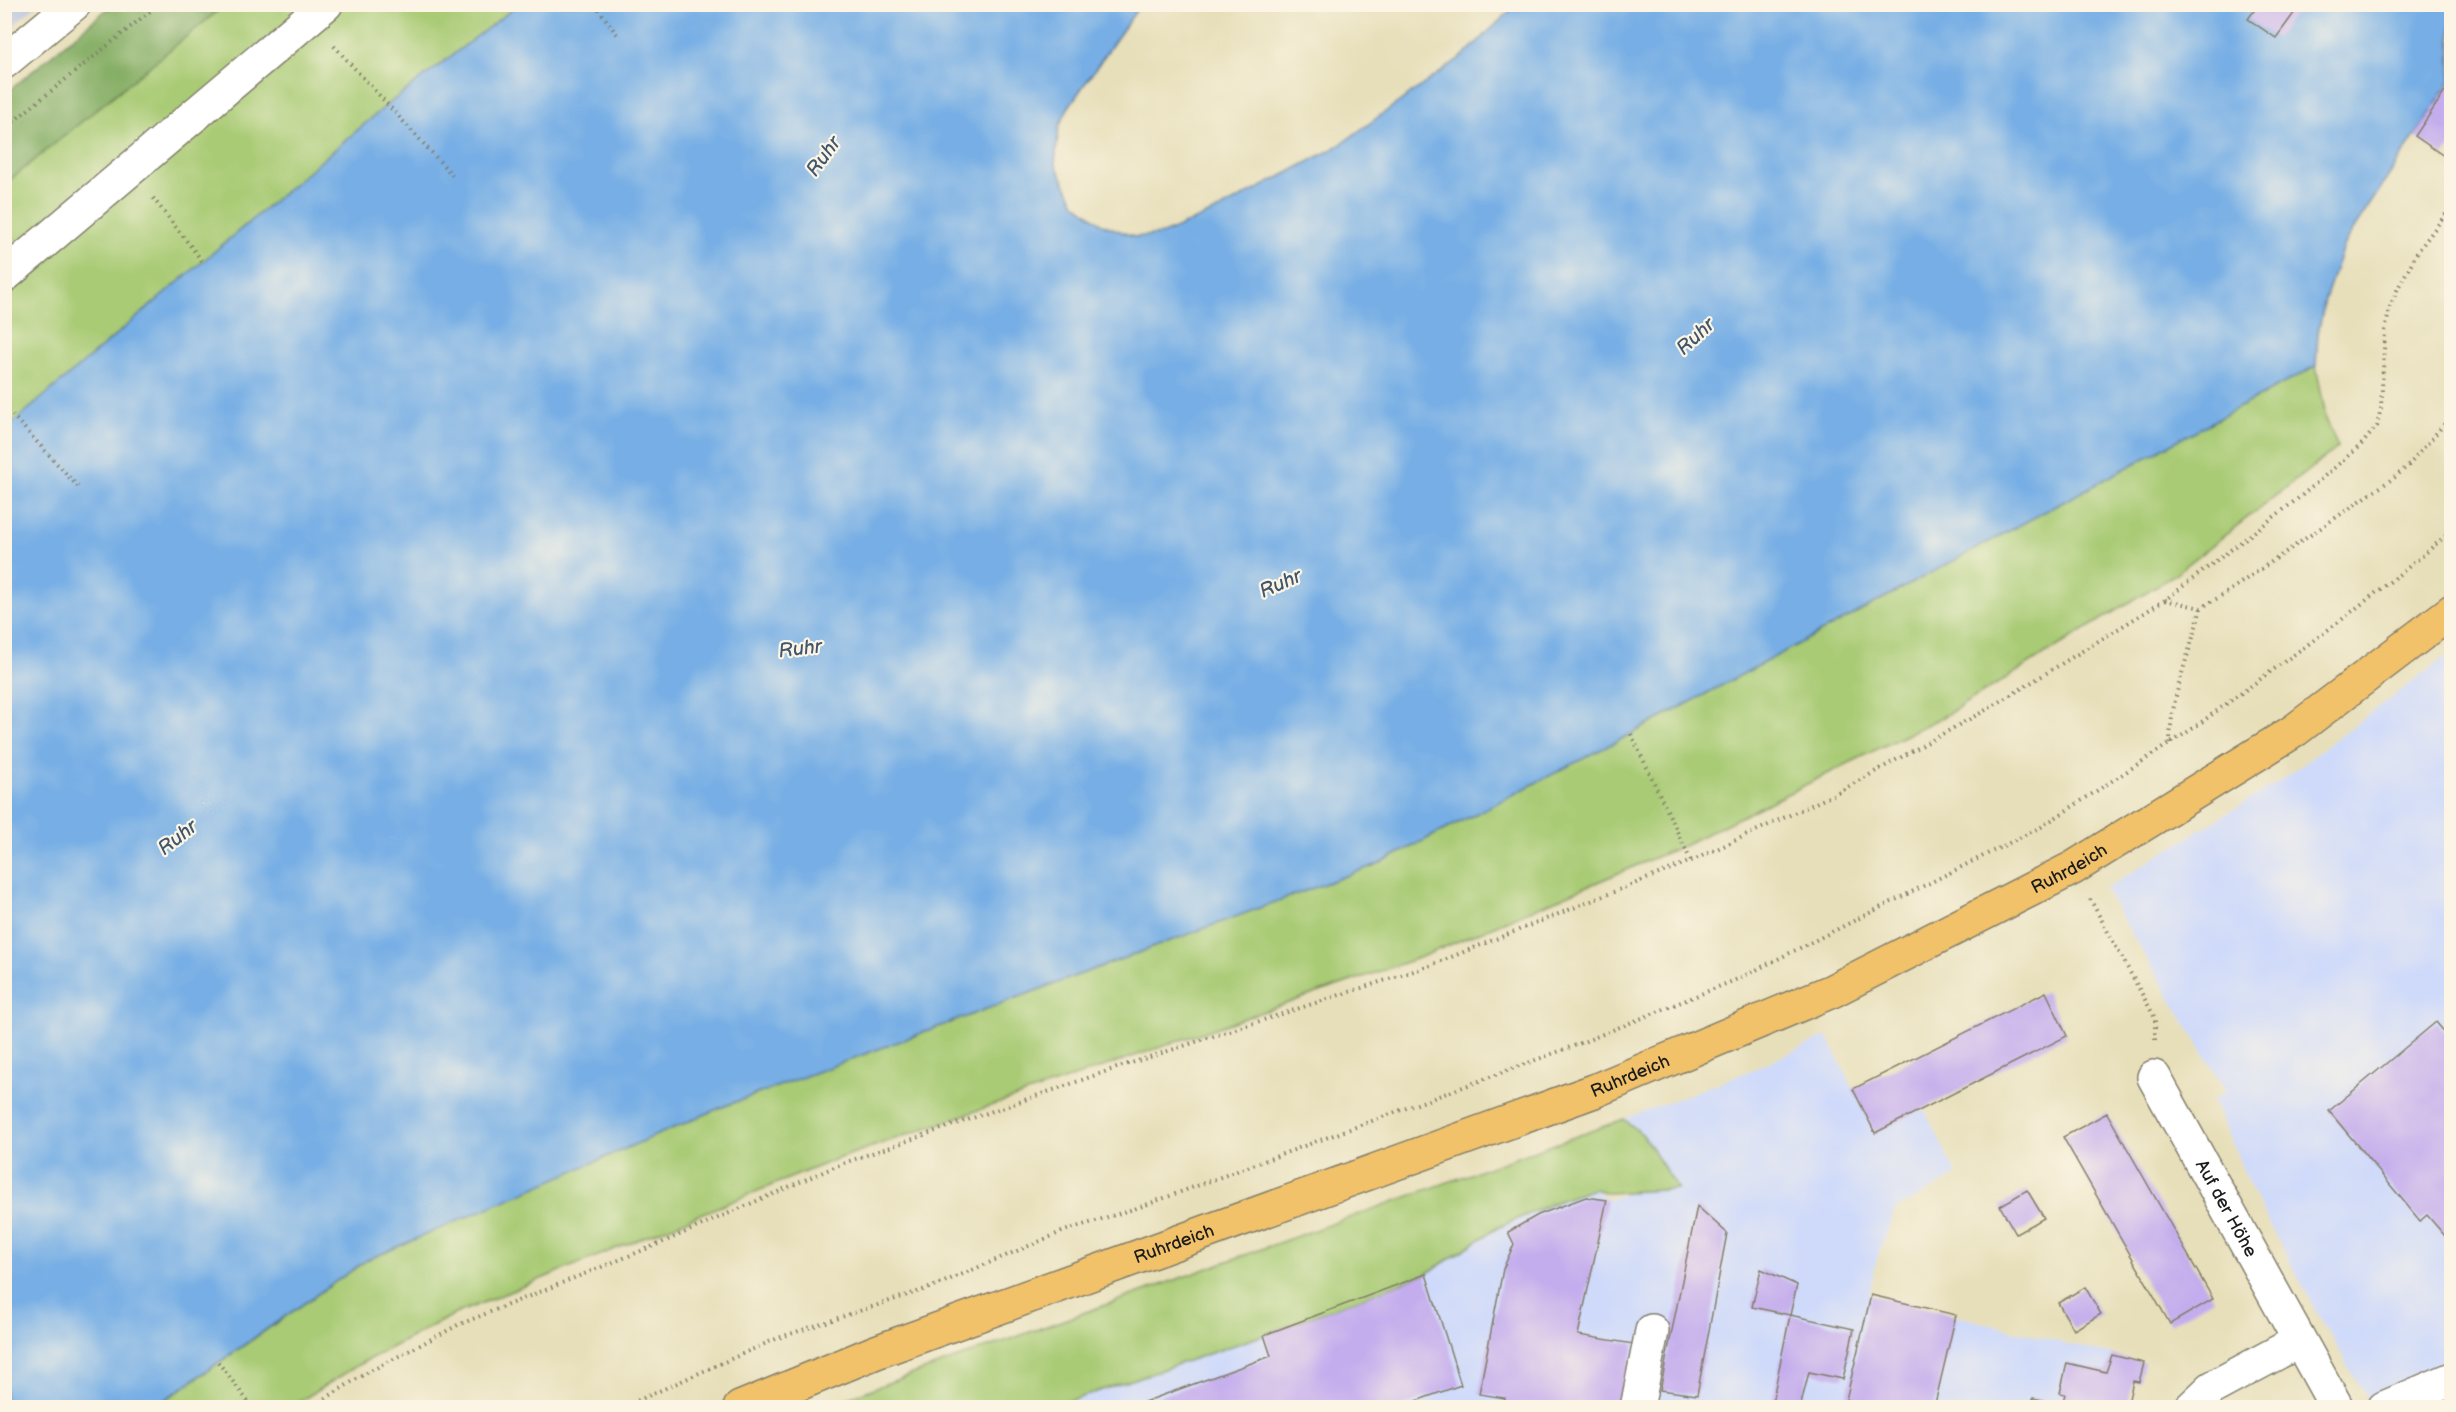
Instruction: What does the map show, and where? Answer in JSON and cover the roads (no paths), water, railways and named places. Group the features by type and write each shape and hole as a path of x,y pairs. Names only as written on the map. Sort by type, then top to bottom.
{"main road":[{"name":"Ruhrdeich","path":"740,1407 876,1352 1594,1091 1832,991 2073,868 2294,731 2451,610"}],"street":[{"path":"4,62 74,4"},
{"path":"4,276 317,11"},
{"name":"Auf der Höhe","path":"2154,1077 2337,1407"},
{"path":"1637,1407 1652,1331"},
{"path":"2191,1407 2212,1388 2299,1341"},
{"path":"2384,1407 2438,1393"}],"water":[{"name":"Ruhr","path":"518,5 1140,5 1068,108 1059,127 1055,163 1075,203 1102,224 1135,237 1163,234 1218,210 1338,146 1464,55 1516,5 2451,5 2451,81 2344,244 2325,299 2318,333 2316,366 1631,734 1378,864 722,1107 367,1260 154,1407 5,1407 4,430 387,105"}]}
